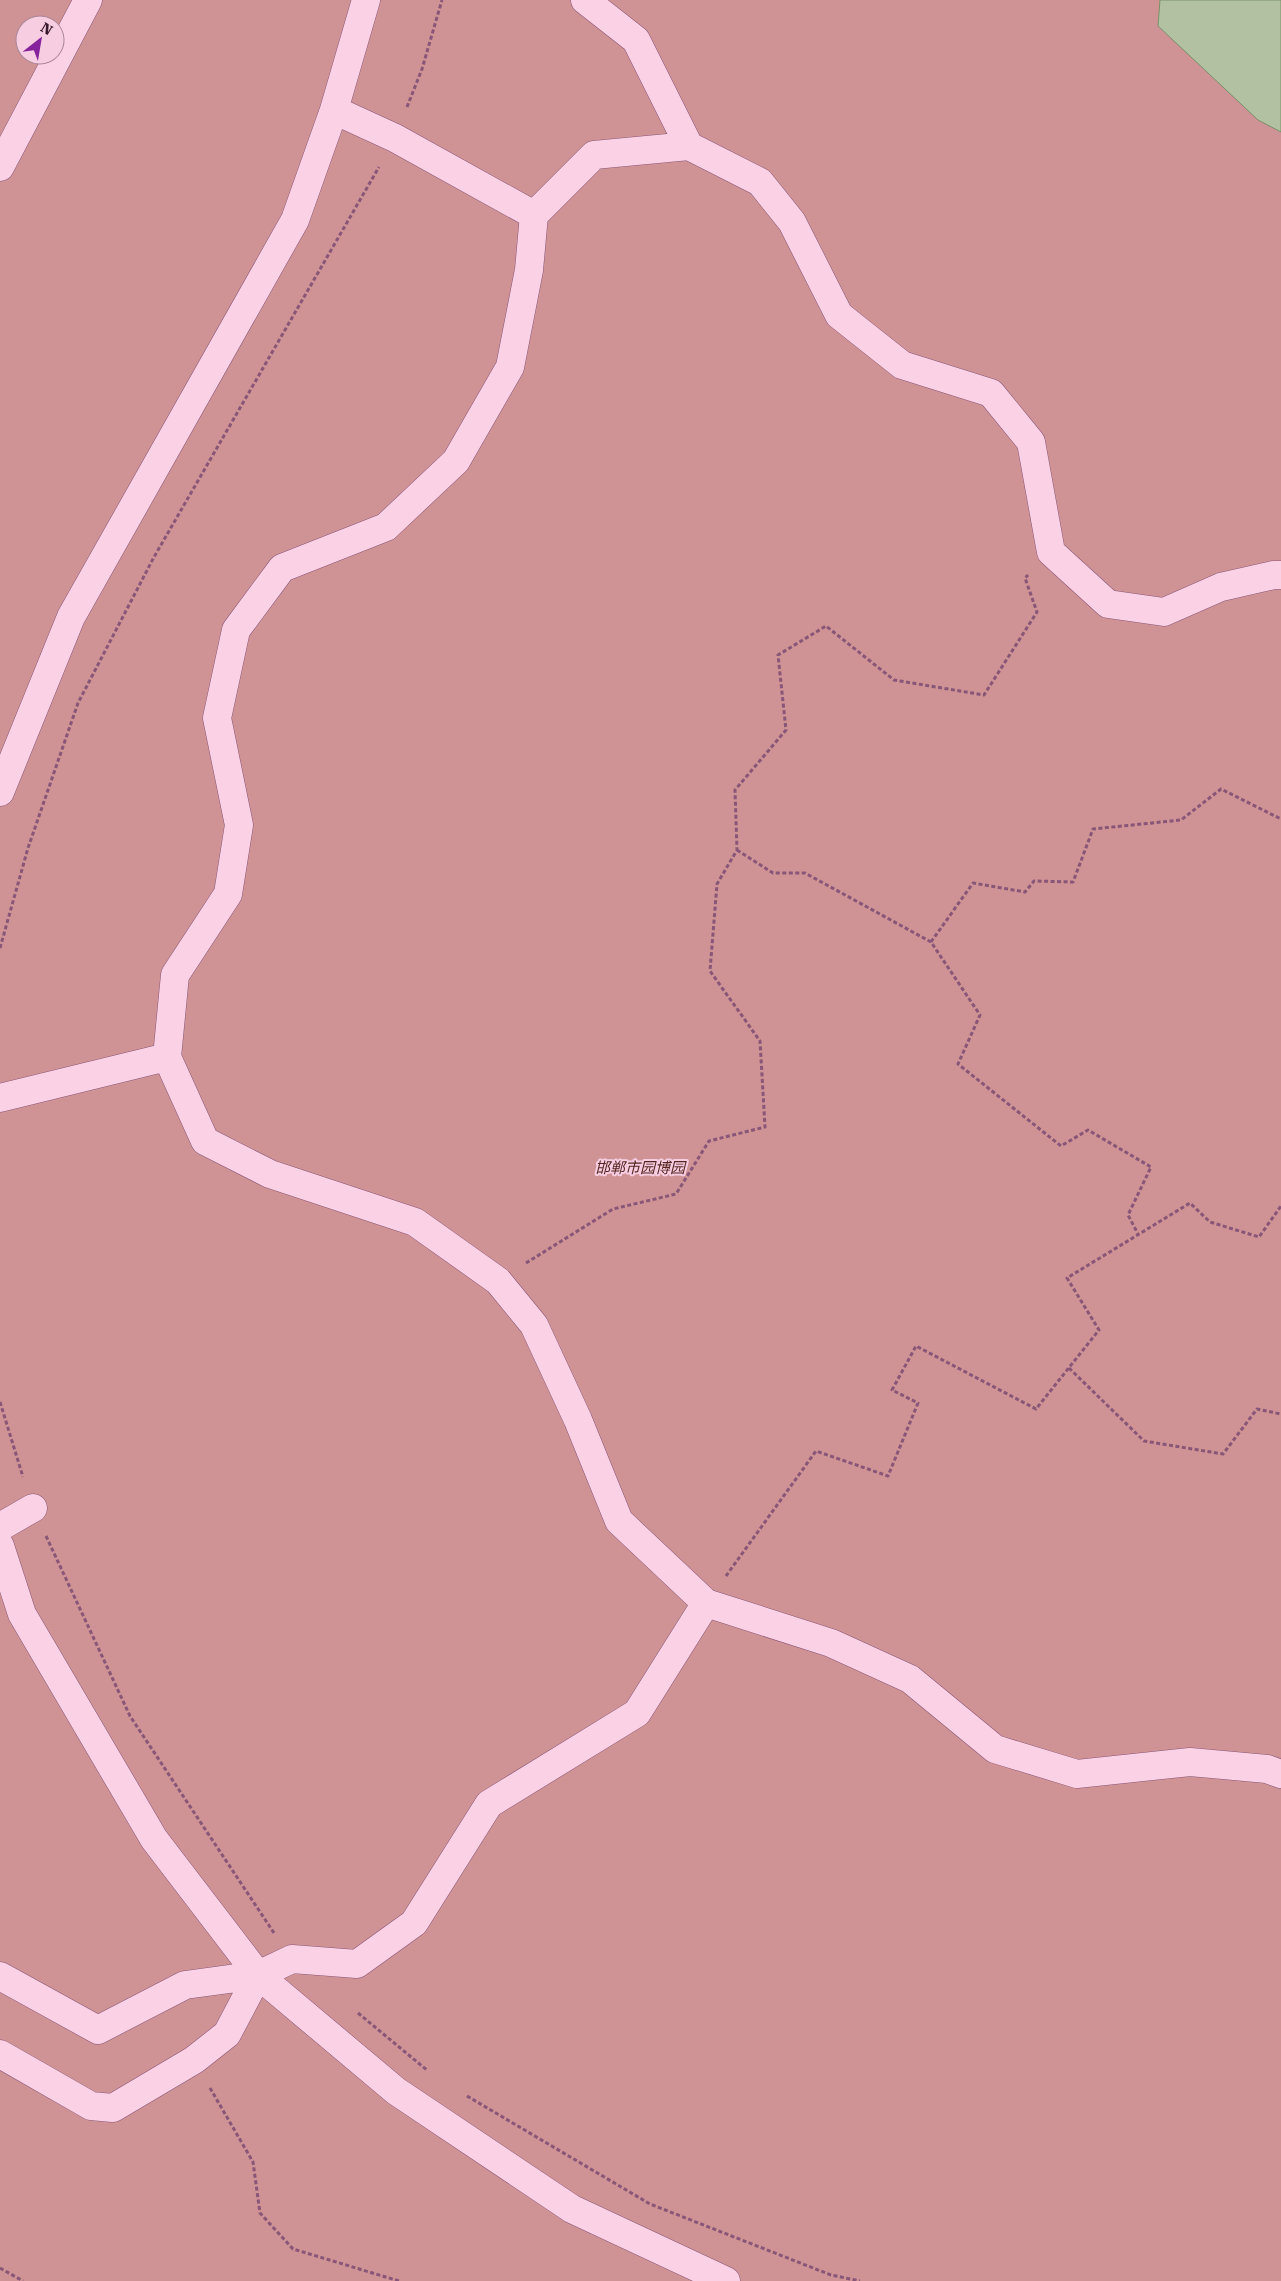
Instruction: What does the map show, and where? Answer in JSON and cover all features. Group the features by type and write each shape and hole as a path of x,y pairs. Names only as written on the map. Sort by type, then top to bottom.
{"street":[{"path":"0,167 88,0"},
{"path":"0,792 70,616 295,220 334,110 366,0"},
{"path":"585,0 636,40 689,146"},
{"path":"334,110 396,138 534,215"},
{"path":"1274,1771 1190,1762 1077,1774 995,1749 910,1679 831,1643 706,1603 619,1521 578,1420 534,1325 498,1281 415,1222 270,1174 205,1140 168,1057 175,975 228,894 238,834 239,825 217,718 236,630 282,568 386,527 456,461 510,367 529,270 534,215 594,155 689,146 760,182 792,222 839,315 902,364 991,393 1031,442 1051,552 1108,604 1164,612 1221,587 1281,575"},
{"path":"0,1098 168,1057"},
{"path":"0,1527 33,1508"},
{"path":"0,1546 22,1614 154,1839 258,1975 396,2092 572,2209 726,2281"},
{"path":"0,1976 98,2030 185,1985 258,1975 292,1959 357,1964 414,1923 489,1804 636,1714 706,1603"},
{"path":"0,2054 91,2106 113,2108 194,2060 227,2034 258,1975"}],"path":[{"path":"0,948 28,848 78,703 154,557 396,138 422,69 442,0"},
{"path":"498,1281 613,1209 676,1194 709,1141 765,1126 760,1041 710,971 717,884 737,850 735,790 786,730 778,655 826,626 894,680 984,695 1037,612 1025,578 1051,552"},
{"path":"931,942 973,883 1025,892 1034,881 1073,882 1093,829 1181,820 1221,789 1281,819"},
{"path":"737,850 773,873 804,873 931,942 980,1015 958,1064 1061,1146 1088,1130 1151,1167 1128,1215 1138,1234"},
{"path":"706,1603 816,1451 888,1476 918,1403 892,1390 916,1346 1036,1409 1099,1330 1067,1278 1190,1203 1210,1222 1259,1237 1281,1206"},
{"path":"1069,1368 1144,1441 1223,1454 1257,1409 1281,1414"},
{"path":"0,1402 33,1508 130,1716 292,1959"},
{"path":"352,2008 434,2075"},
{"path":"194,2060 253,2162 260,2213 293,2249 399,2281"},
{"path":"466,2096 650,2204 831,2275 860,2281"},
{"path":"0,2268 23,2281"}],"green space":[{"name":"邯郸市园博园","path":"0,0 1281,0 1281,2281 0,2281"}],"shaded area":[{"path":"1160,0 1281,0 1281,132 1258,120 1158,26"}]}
